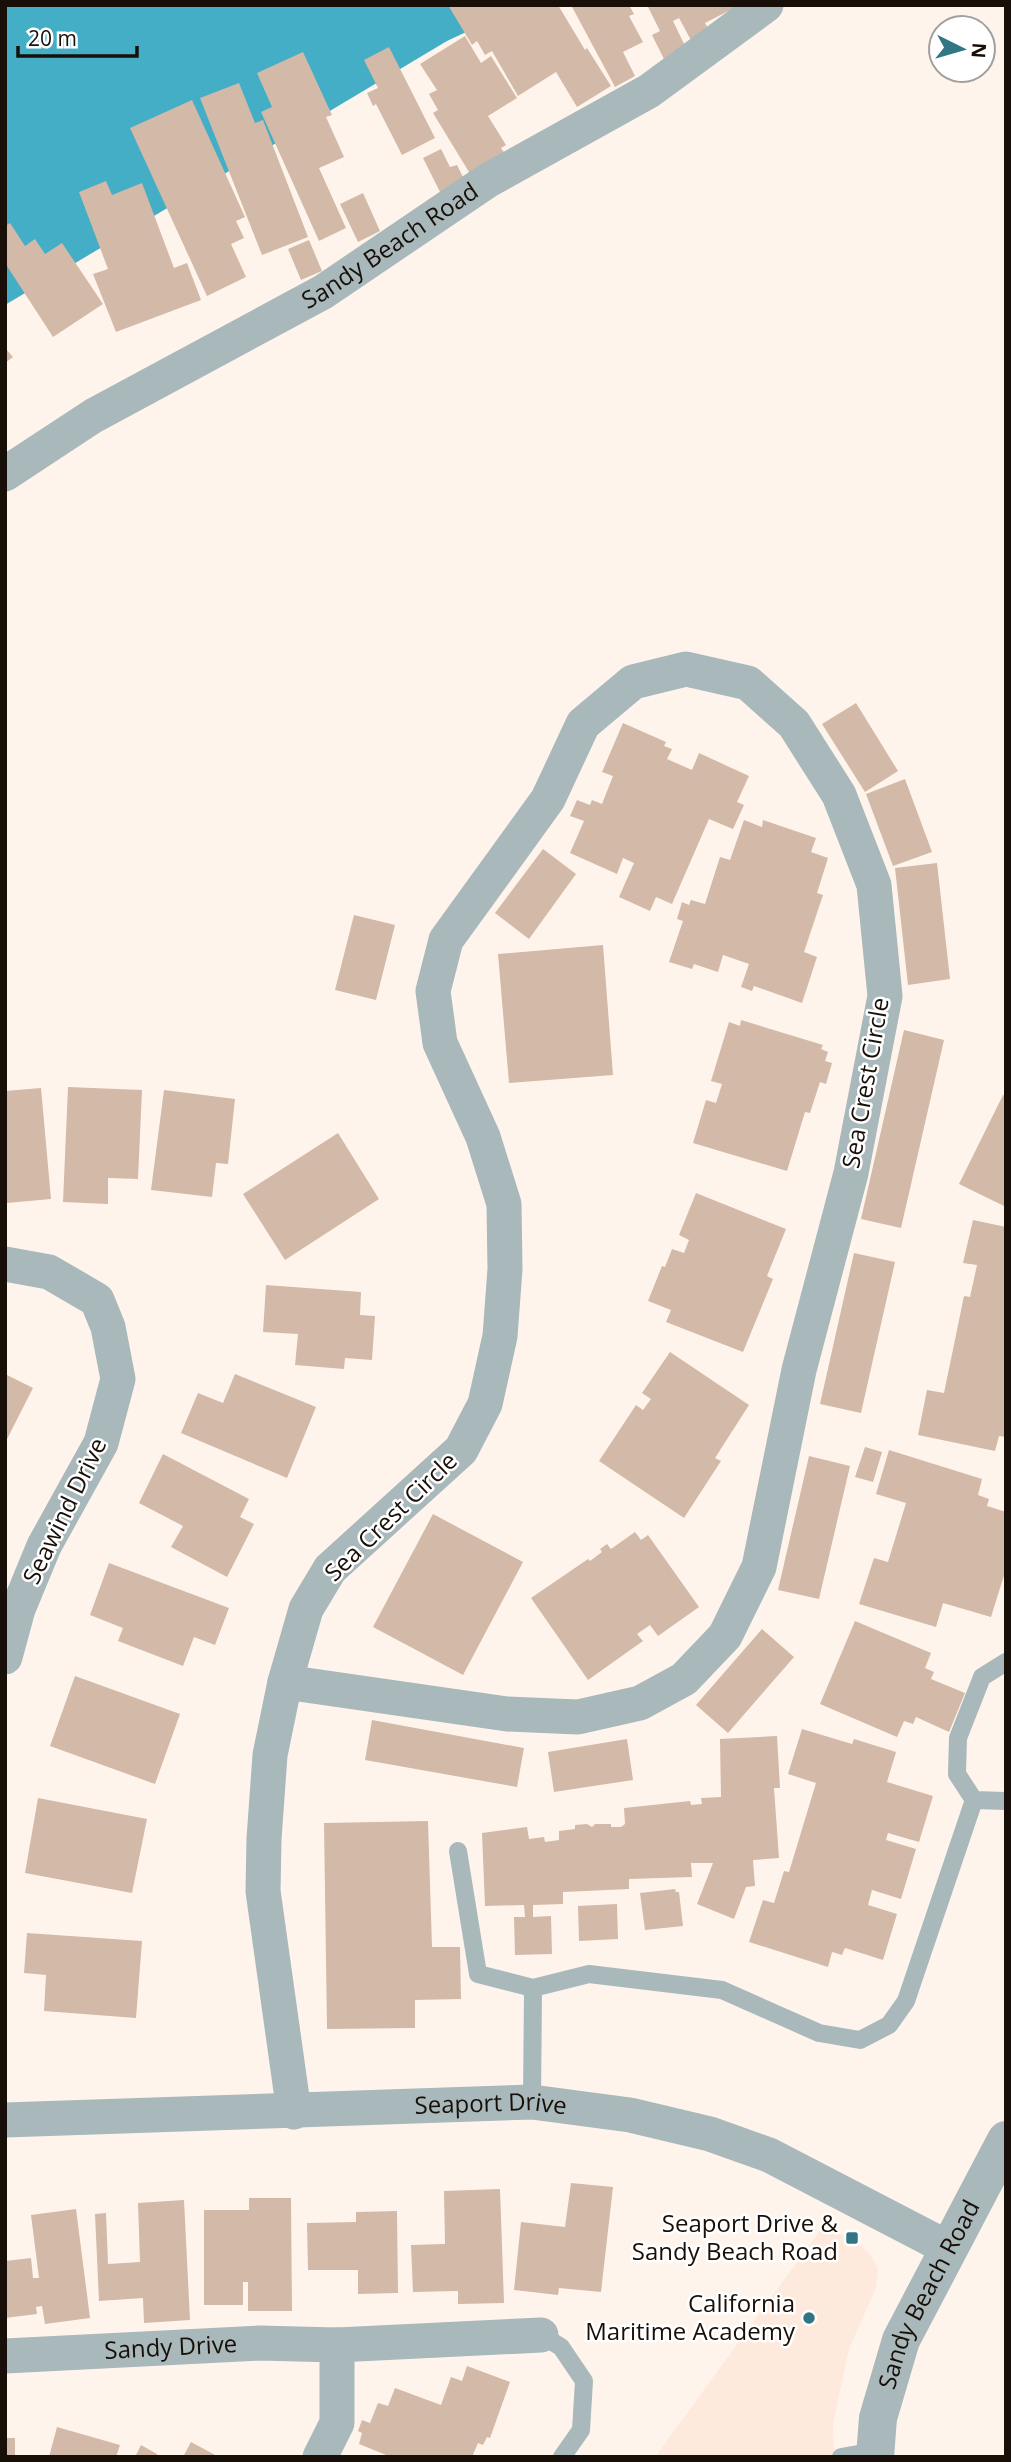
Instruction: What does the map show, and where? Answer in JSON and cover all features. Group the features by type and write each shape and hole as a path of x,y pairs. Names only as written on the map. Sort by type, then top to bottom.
{"street":[{"name":"Sandy Beach Road","path":"5,474 93,416 323,292 487,181 649,91 766,5"},
{"name":"Sea Crest Circle","path":"285,1682 507,1714 578,1717 640,1703 684,1679 724,1636 759,1567 799,1370 851,1173 885,996 874,885 839,795 794,724 748,683 686,669 633,682 583,724 548,799 446,940 433,991 440,1043 483,1137 504,1204 505,1269 498,1347 485,1404 461,1450 330,1569 306,1609 285,1682 270,1755 263,1892 293,2112"},
{"name":"Seawind Drive","path":"5,1264 49,1272 96,1300 108,1327 118,1379 101,1443 44,1546 18,1609 5,1657"},
{"name":"Seaport Drive","path":"5,2120 532,2102 630,2115 709,2134 769,2155 948,2248"},
{"name":"Sandy Beach Road","path":"863,2455 878,2418 901,2340 1006,2140"},
{"name":"Sandy Drive","path":"5,2356 259,2343 337,2345 541,2335"},
{"path":"320,2457 337,2423 337,2345"}],"lane":[{"path":"974,1800 957,1774 958,1738 982,1677 1006,1662"},
{"path":"974,1800 1006,1801"},
{"path":"458,1851 478,1974 533,1989 590,1974 722,1990 819,2034 860,2040 889,2025 906,2001 974,1800"},
{"path":"532,2102 533,1989"},
{"path":"541,2335 561,2347 584,2381 581,2430 562,2457"}],"shaded area":[{"name":"California Maritime Academy","path":"824,2225 857,2243 870,2254 878,2268 876,2288 849,2349 833,2425 834,2457 655,2457"}],"water":[{"path":"5,5 524,5 447,41 5,305"}],"building":[{"path":"448,5 558,5 611,86 577,107 556,72 518,96 492,51 485,55 477,41 472,45"},
{"path":"571,5 629,5 634,14 629,16 643,42 623,52 635,76 615,87"},
{"path":"647,5 740,5 705,23 710,32 692,42 679,18 673,21 686,48 664,59 652,35 660,31"},
{"path":"465,36 481,63 491,56 517,98 488,116 506,145 501,148 506,155 472,177 433,113 438,110 429,94 437,90 420,64"},
{"path":"389,47 435,138 402,155 376,104 373,106 367,93 378,88 364,60"},
{"path":"303,52 332,115 326,117 344,157 319,168 346,228 319,241 261,112 272,107 257,73"},
{"path":"239,83 255,123 263,120 308,237 262,255 200,98"},
{"path":"192,100 245,217 236,221 244,238 231,244 246,277 207,296 130,128"},
{"path":"441,149 450,167 457,165 464,179 440,192 423,158"},
{"path":"106,181 112,195 142,183 174,268 187,263 201,300 116,332 93,274 108,269 79,192"},
{"path":"363,193 380,231 358,242 340,204"},
{"path":"10,223 25,246 35,239 45,254 62,243 103,304 53,337 5,263 5,226"},
{"path":"309,240 322,271 301,280 288,249"},
{"path":"5,348 13,357 5,363"},
{"path":"856,703 898,771 865,792 822,724"},
{"path":"623,723 666,742 664,746 672,749 667,759 692,770 699,753 749,776 737,802 744,805 733,829 709,819 672,904 656,897 650,911 619,897 634,863 623,858 617,874 570,853 584,821 570,816 577,800 590,805 592,800 602,804 613,776 602,772"},
{"path":"905,779 932,852 893,866 866,794"},
{"path":"744,820 762,827 763,820 816,838 811,852 828,858 817,893 823,895 804,952 817,957 802,1003 754,986 752,991 741,987 749,964 723,955 718,972 694,964 692,969 669,962 683,921 677,919 682,902 689,905 691,900 705,904 720,857 730,860"},
{"path":"543,849 576,874 529,939 495,913"},
{"path":"937,863 950,979 908,985 895,868"},
{"path":"354,915 395,925 376,1000 335,990"},
{"path":"603,945 613,1075 509,1083 498,954"},
{"path":"741,1020 823,1045 821,1049 828,1052 825,1061 832,1063 826,1084 820,1082 810,1113 805,1112 787,1171 693,1143 706,1100 716,1103 722,1084 711,1081 729,1022 740,1026"},
{"path":"904,1030 944,1040 901,1228 861,1219"},
{"path":"68,1087 142,1090 138,1179 108,1178 108,1204 63,1202"},
{"path":"41,1088 51,1199 7,1203 5,1091"},
{"path":"164,1090 235,1099 228,1164 216,1163 212,1197 151,1190"},
{"path":"1003,1095 1006,1096 1006,1207 959,1184"},
{"path":"338,1133 379,1199 285,1260 243,1194"},
{"path":"696,1193 786,1229 767,1276 773,1279 743,1352 666,1322 671,1310 648,1301 672,1249 684,1253 689,1240 679,1235"},
{"path":"973,1220 1006,1227 1006,1437 999,1436 995,1451 918,1435 927,1390 944,1393 964,1296 970,1297 977,1265 963,1263"},
{"path":"854,1253 895,1262 861,1413 820,1404"},
{"path":"266,1285 361,1292 360,1315 375,1316 372,1360 345,1358 344,1369 295,1365 298,1334 263,1332"},
{"path":"670,1352 749,1405 715,1458 721,1461 684,1518 599,1461 636,1405 643,1410 651,1399 642,1393"},
{"path":"5,1374 33,1388 5,1443"},
{"path":"235,1374 316,1407 287,1478 181,1433 198,1393 223,1403"},
{"path":"865,1447 882,1452 873,1482 855,1477"},
{"path":"889,1450 982,1479 978,1495 989,1499 987,1506 1006,1512 1006,1569 991,1617 943,1603 936,1627 859,1604 874,1558 888,1562 906,1503 876,1494"},
{"path":"163,1454 249,1499 240,1517 254,1524 227,1577 171,1547 183,1526 139,1503"},
{"path":"809,1456 850,1466 819,1599 778,1590"},
{"path":"433,1514 523,1562 463,1675 373,1627"},
{"path":"635,1532 641,1540 648,1535 699,1607 658,1636 650,1625 637,1634 643,1641 588,1680 531,1598 588,1559 590,1561 602,1552 600,1549 607,1544 611,1549"},
{"path":"109,1563 229,1608 215,1645 194,1637 183,1666 118,1641 123,1628 90,1615"},
{"path":"855,1621 931,1653 925,1668 934,1672 931,1679 965,1693 949,1732 916,1717 913,1724 904,1721 897,1737 820,1704"},
{"path":"762,1629 794,1657 728,1733 696,1705"},
{"path":"75,1676 180,1714 155,1784 50,1746"},
{"path":"372,1720 524,1748 517,1787 365,1760"},
{"path":"802,1729 852,1744 854,1739 896,1752 887,1782 933,1796 919,1842 888,1833 886,1840 916,1849 901,1899 872,1890 868,1905 897,1914 883,1960 845,1948 842,1955 832,1952 828,1967 749,1942 763,1900 774,1903 784,1871 789,1872 816,1783 788,1774"},
{"path":"777,1736 780,1788 774,1788 779,1858 753,1860 755,1886 746,1887 734,1919 697,1904 713,1863 691,1863 692,1877 629,1879 629,1889 563,1892 563,1904 533,1905 533,1917 551,1916 552,1954 515,1955 514,1917 525,1917 524,1905 485,1906 482,1833 527,1827 529,1839 544,1837 545,1842 559,1840 559,1831 575,1829 575,1825 587,1824 592,1827 595,1824 611,1824 611,1827 621,1827 625,1824 624,1808 690,1801 691,1805 702,1804 701,1798 721,1797 720,1739"},
{"path":"627,1739 633,1780 554,1792 548,1752"},
{"path":"38,1798 147,1819 132,1893 25,1873"},
{"path":"428,1821 432,1947 460,1947 461,1999 415,2000 415,2028 327,2029 324,1823"},
{"path":"675,1889 679,1892 683,1926 645,1930 640,1893"},
{"path":"617,1904 618,1939 579,1941 578,1906"},
{"path":"27,1933 142,1941 136,2018 44,2011 46,1975 24,1973"},
{"path":"571,2183 613,2187 601,2292 559,2288 558,2295 514,2290 521,2222 565,2227"},
{"path":"500,2189 504,2303 458,2304 458,2291 413,2292 411,2245 445,2244 444,2191"},
{"path":"249,2198 291,2198 292,2311 248,2311 248,2282 243,2282 243,2305 204,2305 204,2210 249,2210"},
{"path":"184,2200 190,2320 144,2323 143,2298 99,2301 95,2214 106,2213 108,2264 140,2262 138,2203"},
{"path":"76,2209 90,2318 45,2324 42,2306 36,2307 37,2314 5,2318 5,2261 31,2258 33,2278 39,2278 31,2215"},
{"path":"397,2211 398,2293 358,2294 358,2270 308,2270 307,2223 356,2222 356,2212"},
{"path":"467,2366 510,2382 490,2438 487,2437 483,2445 478,2443 472,2457 391,2457 359,2444 362,2433 358,2431 362,2420 370,2423 378,2403 388,2406 395,2388 441,2405 451,2377 462,2381"},
{"path":"57,2427 120,2445 116,2457 49,2457"},
{"path":"5,2438 15,2438 15,2457 5,2457"},
{"path":"191,2442 219,2457 183,2457"},
{"path":"141,2445 157,2454 156,2457 135,2457"}],"place":[{"name":"Seaport Drive & Sandy Beach Road","path":"852,2238"},
{"name":"California Maritime Academy","path":"809,2318"}]}
